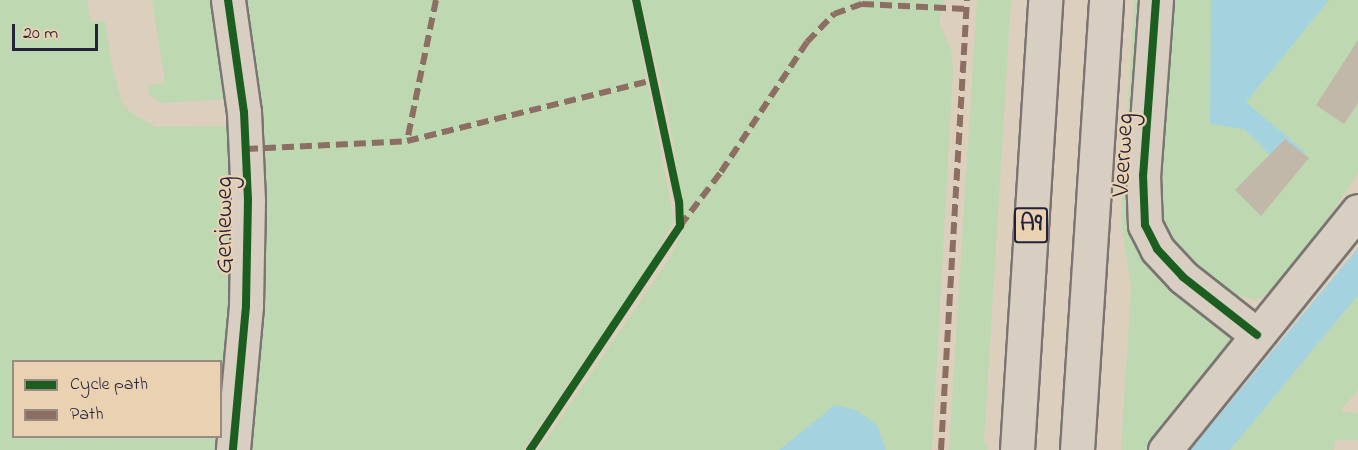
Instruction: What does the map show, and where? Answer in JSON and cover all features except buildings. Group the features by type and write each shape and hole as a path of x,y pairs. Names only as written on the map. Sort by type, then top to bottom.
{"main road":[{"name":"Genieweg","path":"228,0 242,94 248,200 246,306 233,450"},
{"name":"A9","path":"1017,450 1045,0"},
{"path":"1077,450 1106,0"},
{"name":"Veerweg","path":"1156,0 1143,175 1145,225 1157,249 1183,277 1257,335"},
{"path":"1165,450 1358,211"}],"green space":[{"path":"0,0 87,0 91,22 105,21 113,70 122,103 131,113 156,127 230,126 232,155 231,306 222,414 222,360 12,360 12,438 219,438 217,450 0,450"},
{"path":"152,0 214,0 228,99 161,103 149,94 148,86 165,83"},
{"path":"243,0 631,0 674,220 653,261 523,450 249,450 259,345"},
{"path":"641,0 944,0 939,23 951,49 953,70 932,450 539,450 671,256 686,224 668,112"},
{"path":"977,0 1011,0 984,442 988,444 987,450 949,450"},
{"path":"1134,0 1144,0 1133,204 1234,341 1156,450 1121,450 1131,288 1121,220"},
{"path":"1166,0 1358,0 1358,173 1304,255 1278,285 1257,300 1225,292 1157,232"},
{"path":"1358,295 1358,389 1340,412 1358,413 1358,440 1335,440 1334,450 1230,450"}],"water":[{"path":"1211,0 1329,0 1246,102 1305,152 1294,167 1271,156 1244,129 1210,124"},
{"path":"1358,248 1358,295 1230,450 1190,450"},
{"path":"835,405 856,410 877,425 886,450 779,450"}],"marked path":[{"path":"436,0 407,141 653,80"},
{"path":"941,450 967,0"},
{"path":"680,226 721,172 807,42 834,14 862,4 966,9"},
{"path":"246,149 407,141"}],"cycle path":[{"path":"228,0 244,112 248,200 246,306 233,450"},
{"path":"530,450 680,226 679,202 636,0"},
{"path":"1156,0 1143,175 1145,225 1157,249 1183,277 1257,335"}]}
